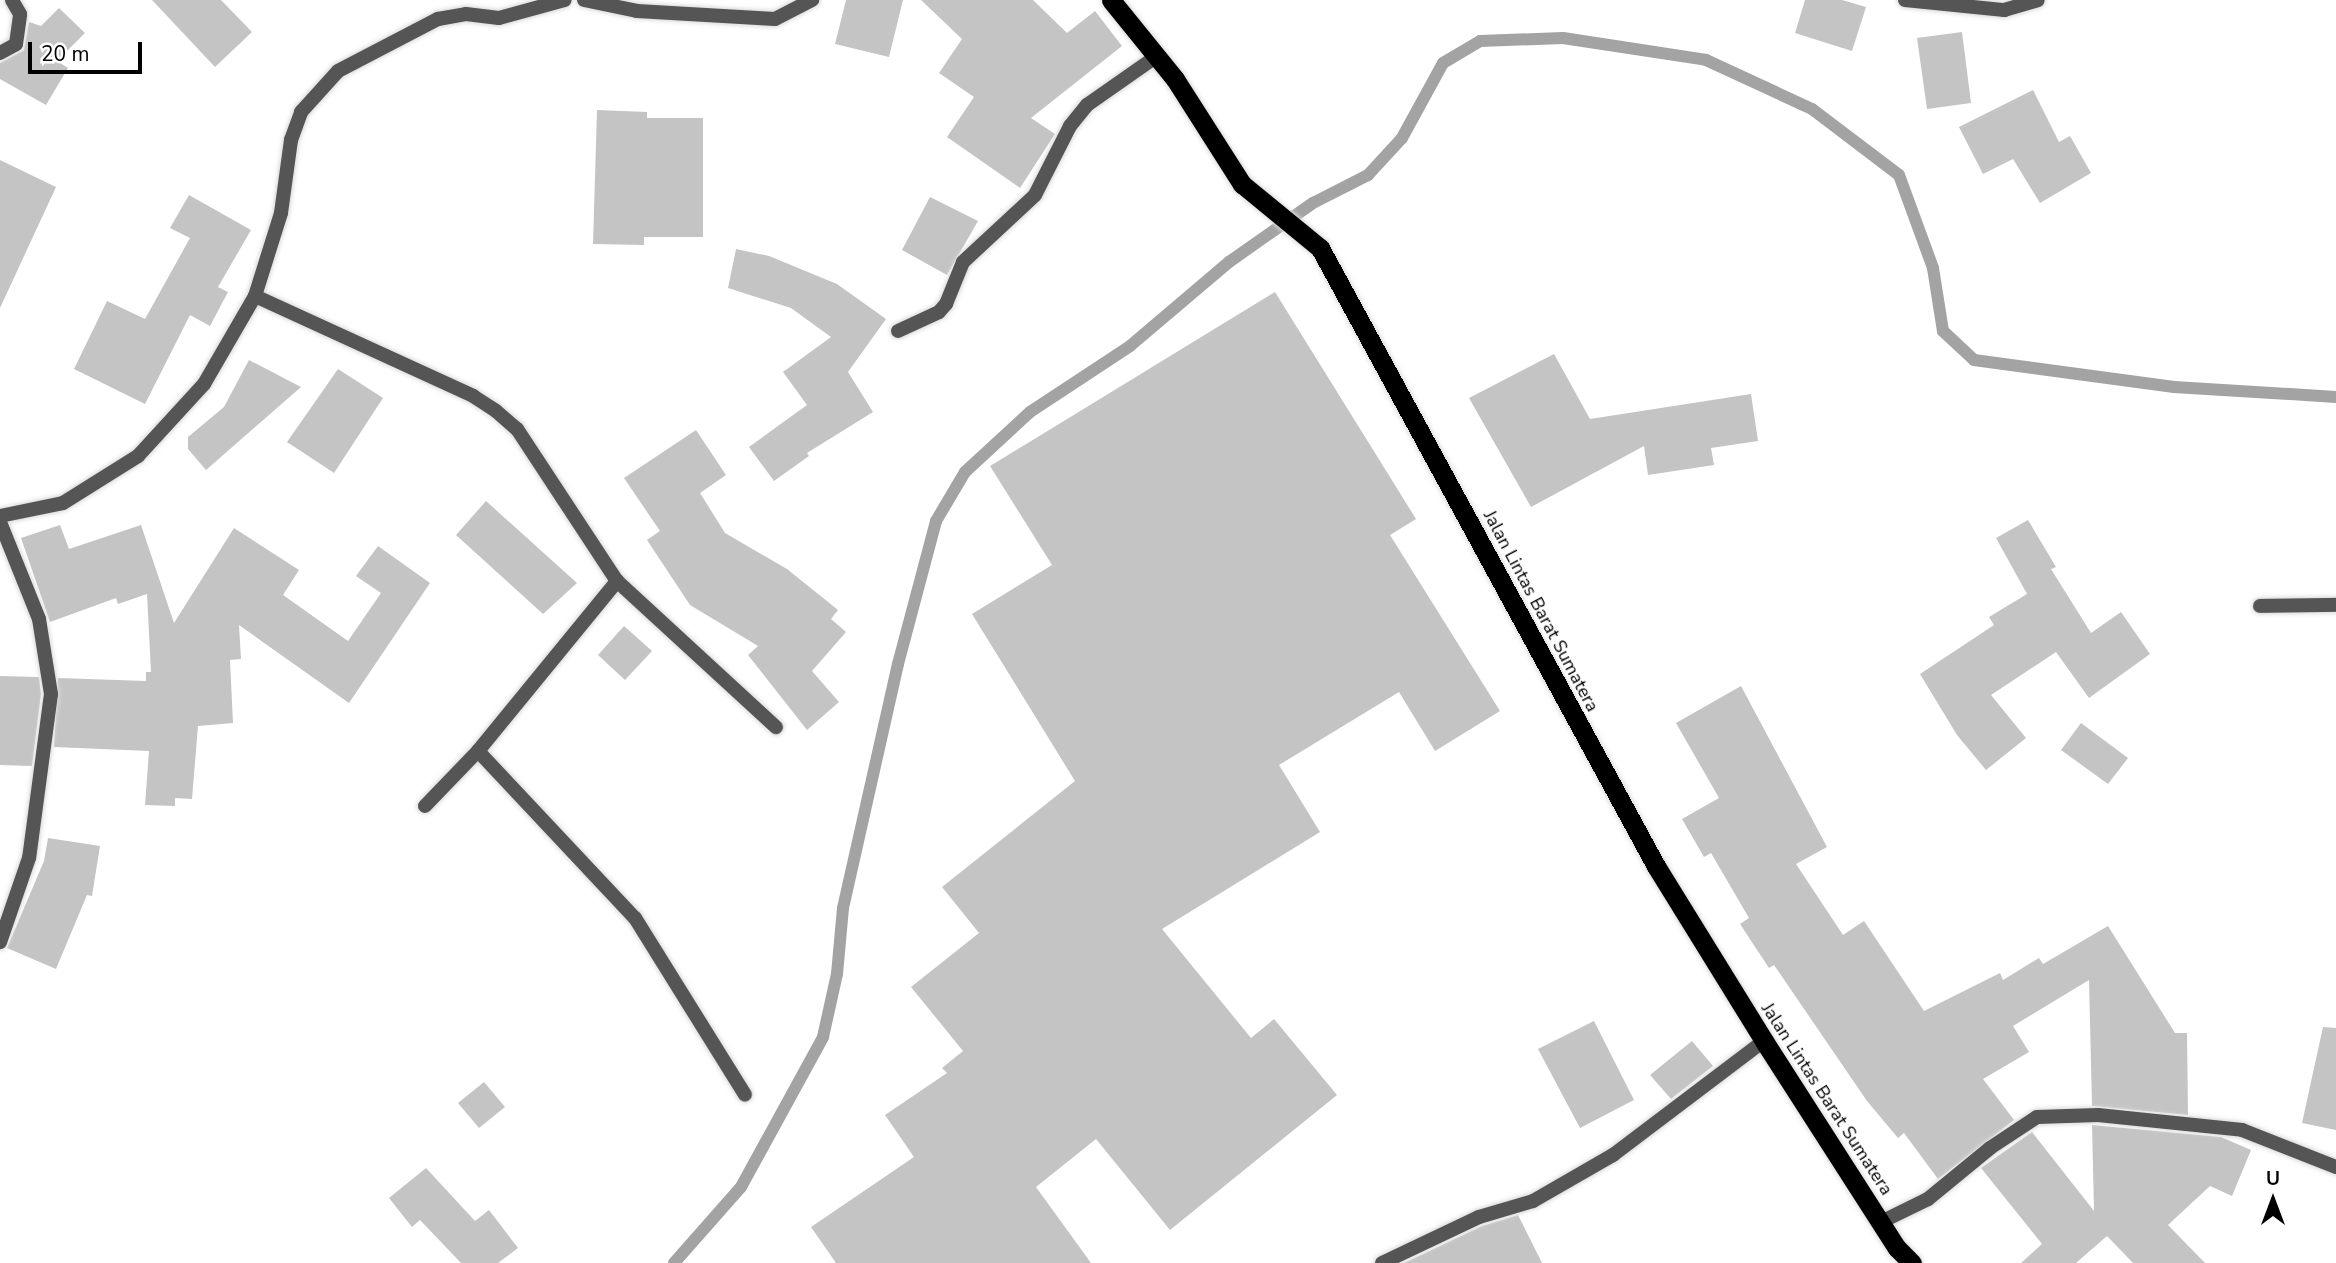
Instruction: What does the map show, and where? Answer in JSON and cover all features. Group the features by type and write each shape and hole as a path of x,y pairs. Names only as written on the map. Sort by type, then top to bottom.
{"highway":[{"name":"Jalan Lintas Barat Sumatera","path":"1111,0 1157,56 1242,184 1321,248 1656,866 1764,1041 1881,1222 1912,1263"}],"street":[{"path":"0,53 16,44 20,14 12,0"},
{"path":"0,516 64,503 138,456 204,384 255,296 281,213 291,140 301,111 338,71 438,19 466,14 499,18 565,0"},
{"path":"584,0 637,10 775,19 813,0"},
{"path":"1905,0 2004,5 2038,0"},
{"path":"898,331 939,312 946,303 963,262 1035,195 1070,126 1087,105 1157,56"},
{"path":"255,296 473,396 496,411 517,429 617,581 776,727"},
{"path":"0,522 39,619 51,694 29,858 0,942"},
{"path":"425,806 478,751 617,581"},
{"path":"2260,606 2336,605"},
{"path":"478,751 635,918 745,1096"},
{"path":"1382,1263 1479,1217 1533,1201 1613,1156 1764,1041"},
{"path":"1881,1222 1928,1199 1990,1148 2037,1117 2110,1116 2242,1130 2336,1167"}],"building":[{"path":"152,0 221,0 252,32 215,67"},
{"path":"846,0 903,0 889,57 835,44"},
{"path":"921,0 1033,0 1067,33 1095,11 1122,46 1031,118 1055,134 1020,188 947,137 974,97 939,73 962,39"},
{"path":"1805,0 1842,0 1866,7 1852,51 1795,33"},
{"path":"59,8 85,33 57,61 68,68 46,105 0,79 0,63 24,50 29,22 41,26"},
{"path":"1962,32 1971,103 1927,109 1917,38"},
{"path":"2033,90 2059,142 2070,136 2091,173 2040,203 2013,159 1983,174 1959,127"},
{"path":"597,110 647,112 647,118 703,118 703,237 644,237 644,245 593,244"},
{"path":"0,160 56,187 0,308"},
{"path":"189,195 251,230 218,287 228,292 210,326 190,315 145,404 74,369 107,301 145,319 190,238 170,228"},
{"path":"930,197 978,221 947,275 902,250"},
{"path":"736,249 769,256 837,284 886,319 848,372 873,412 807,453 809,456 774,481 749,447 807,405 783,372 831,337 791,308 728,288"},
{"path":"1275,292 1416,519 1390,535 1500,711 1435,751 1399,692 1279,765 1320,832 1162,929 1251,1038 1274,1019 1337,1095 1170,1230 1096,1139 1036,1187 1091,1263 836,1263 811,1227 914,1157 885,1115 947,1073 942,1068 963,1051 911,987 979,933 942,887 1075,781 972,614 1052,565 990,466"},
{"path":"1554,354 1590,419 1751,394 1758,441 1711,448 1714,465 1648,475 1644,446 1531,507 1469,398"},
{"path":"249,360 301,387 206,470 188,449 188,437 224,407"},
{"path":"338,369 383,398 334,473 287,442"},
{"path":"696,430 726,475 700,493 725,533 787,569 838,610 831,619 846,632 812,671 839,702 807,730 748,655 758,646 690,605 647,540 660,531 624,478"},
{"path":"486,501 577,583 543,614 456,535"},
{"path":"2028,520 2056,567 2051,569 2091,633 2121,612 2150,654 2089,698 2056,652 1991,695 2026,738 1986,770 1957,735 1920,674 1994,625 1989,617 2027,594 1996,538"},
{"path":"60,525 69,549 141,525 174,623 234,528 299,570 283,595 348,641 381,593 356,576 378,546 430,583 349,703 239,625 241,659 230,660 233,723 198,726 192,799 175,798 175,806 145,805 149,751 54,747 58,678 146,681 146,672 151,672 147,594 118,604 116,598 50,622 21,538"},
{"path":"624,626 652,651 625,680 598,655"},
{"path":"0,676 39,677 41,694 32,766 0,765"},
{"path":"1741,686 1827,847 1796,864 1843,935 1864,921 1924,1011 2000,973 2003,980 2039,958 2043,964 2108,926 2175,1033 2187,1033 2188,1115 2092,1106 2089,980 2013,1026 2029,1052 1983,1079 2014,1120 1938,1179 1904,1133 1898,1138 1867,1101 1774,965 1769,968 1740,924 1749,918 1711,853 1704,857 1682,819 1719,798 1676,723"},
{"path":"2081,723 2128,758 2108,784 2061,750"},
{"path":"48,838 100,846 92,896 87,895 56,969 7,948 44,861"},
{"path":"1594,1021 1634,1100 1580,1128 1538,1049"},
{"path":"2323,1027 2336,1028 2336,1130 2302,1123"},
{"path":"1692,1041 1713,1066 1671,1099 1650,1075"},
{"path":"484,1082 505,1107 479,1128 458,1103"},
{"path":"2092,1125 2221,1137 2251,1150 2232,1196 2210,1186 2168,1225 2205,1263 2133,1263 2107,1236 2076,1263 2021,1263 2042,1244 1981,1168 2032,1132 2094,1211"},
{"path":"426,1168 475,1221 489,1210 518,1248 498,1263 461,1263 420,1220 412,1227 389,1198"},
{"path":"1518,1215 1542,1263 1404,1263 1482,1226"}],"waterway":[{"path":"674,1263 741,1187 823,1037 837,974 843,908 898,664 936,521 965,472 1030,412 1130,346 1229,262 1313,203 1368,175 1402,138 1443,63 1480,41 1563,38 1706,60 1812,109 1899,175 1933,268 1943,331 1974,360 2174,387 2336,397"}]}
